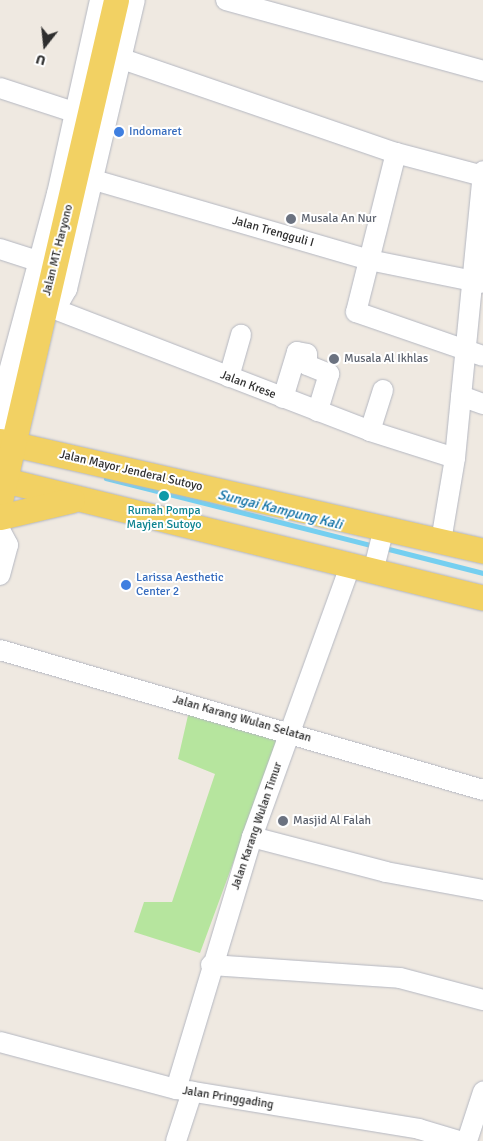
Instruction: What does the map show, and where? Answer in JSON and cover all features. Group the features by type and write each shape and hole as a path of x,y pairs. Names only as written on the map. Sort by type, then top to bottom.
{"main road":[{"name":"Jalan MT. Haryono","path":"13,442 26,384 30,327 44,303 47,264 74,186 83,115 112,55 116,0"},
{"path":"13,442 2,487 76,498 373,553 483,598"},
{"name":"Jalan Mayor Jenderal Sutoyo","path":"13,442 373,553 440,541 483,551"},
{"path":"0,517 76,498"}],"street":[{"path":"0,88 83,115 100,0"},
{"path":"44,303 61,299 66,288 74,186 112,55 135,0"},
{"path":"226,0 483,71"},
{"path":"112,55 396,153 483,176"},
{"path":"396,153 356,312 474,353"},
{"path":"440,541 455,458 461,396 474,353 483,171"},
{"name":"Jalan Trengguli I","path":"74,186 369,260 477,282"},
{"path":"0,249 47,264 30,327 13,442"},
{"name":"Jalan Krese","path":"44,303 370,431 455,458"},
{"path":"229,377 241,335"},
{"path":"283,398 297,352 307,354 307,365 329,374 318,411"},
{"path":"370,431 383,390"},
{"path":"461,396 483,404"},
{"path":"0,530 8,541 0,575"},
{"name":"Jalan Karang Wulan Timur","path":"176,1141 184,1090 212,965 252,837 291,732 373,553"},
{"name":"Jalan Karang Wulan Selatan","path":"0,650 291,732 483,790"},
{"path":"252,837 386,872 483,890"},
{"path":"212,965 400,978 483,1000"},
{"name":"Jalan Pringgading","path":"0,1042 184,1090 419,1129 459,1141"},
{"path":"468,1141 483,1092"}],"green space":[{"path":"189,711 279,738 200,953 134,932 144,902 172,902 215,774 178,759"}],"waterway":[{"name":"Sungai Kampung Kali","path":"106,478 375,546"},
{"name":"Sungai Kampung Kali","path":"385,548 483,573"}],"place":[{"name":"Indomaret","path":"119,132"},
{"name":"Musala An Nur","path":"291,219"},
{"name":"Musala Al Ikhlas","path":"334,359"},
{"name":"Rumah Pompa Mayjen Sutoyo","path":"164,496"},
{"name":"Larissa Aesthetic Center 2","path":"126,585"},
{"name":"Masjid Al Falah","path":"283,821"}]}
